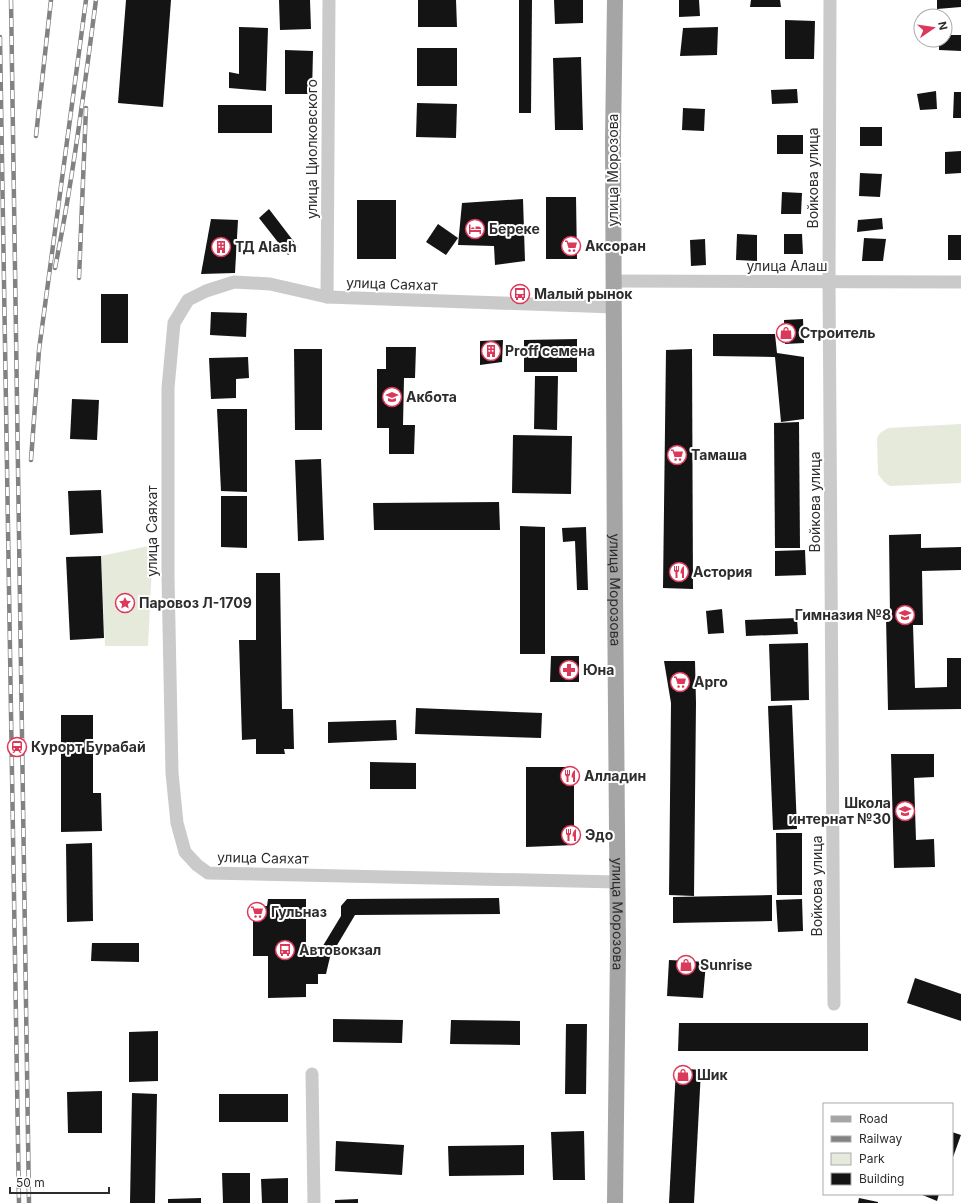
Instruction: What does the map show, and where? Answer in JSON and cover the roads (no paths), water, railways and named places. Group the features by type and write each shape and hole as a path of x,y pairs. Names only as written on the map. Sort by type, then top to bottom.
{"main road":[{"name":"улица Морозова","path":"615,0 613,141 618,949 615,1203"}],"street":[{"name":"улица Циолковского","path":"327,297 329,0"},
{"name":"Войкова улица","path":"830,0 829,282 834,1004"},
{"name":"улица Алаш","path":"614,281 961,282"},
{"name":"улица Саяхат","path":"614,307 327,297 270,284 234,282 206,291 188,300 174,323 171,346 168,396 168,577 172,773 177,823 185,852 197,865 208,873 617,882"},
{"path":"312,1074 314,1203"}],"railway":[{"path":"11,0 29,1203"},
{"path":"36,136 51,0"},
{"path":"31,460 39,350 86,0"},
{"path":"55,268 73,168 96,0"},
{"path":"0,37 19,1203"},
{"path":"79,278 86,108"}],"place":[{"name":"Береке","path":"475,229"},
{"name":"Аксоран","path":"571,246"},
{"name":"ТД Alash","path":"221,247"},
{"name":"Малый рынок","path":"520,294"},
{"name":"Строитель","path":"786,333"},
{"name":"Proff семена","path":"491,351"},
{"name":"Акбота","path":"392,397"},
{"name":"Тамаша","path":"677,455"},
{"name":"Астория","path":"679,572"},
{"name":"Паровоз Л-1709","path":"125,603"},
{"name":"Гимназия №8","path":"905,615"},
{"name":"Юна","path":"569,670"},
{"name":"Арго","path":"680,682"},
{"name":"Курорт Бурабай","path":"17,747"},
{"name":"Алладин","path":"570,776"},
{"name":"Школа интернат №30","path":"905,811"},
{"name":"Эдо","path":"571,835"},
{"name":"Гульназ","path":"257,912"},
{"name":"Автовокзал","path":"285,950"},
{"name":"Sunrise","path":"686,965"},
{"name":"Шик","path":"683,1075"}]}
